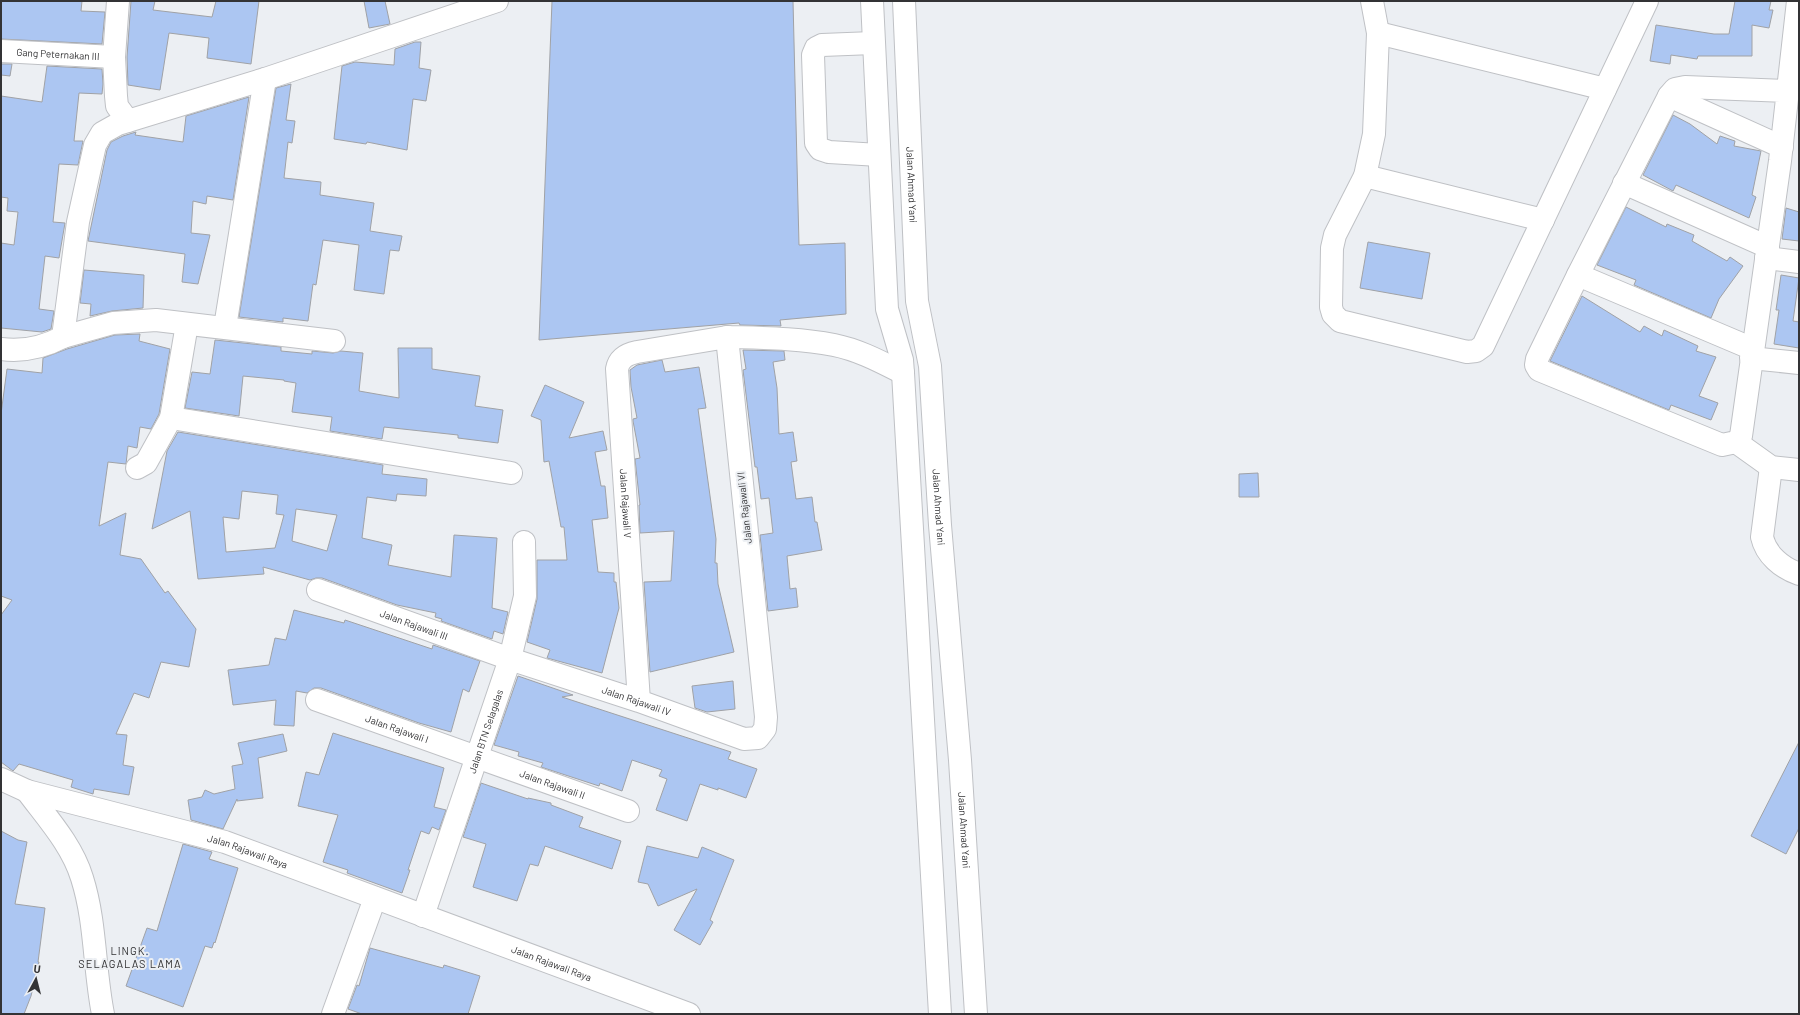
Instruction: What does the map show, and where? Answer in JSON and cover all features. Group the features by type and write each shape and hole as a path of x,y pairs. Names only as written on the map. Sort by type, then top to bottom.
{"main road":[{"path":"118,1 114,57 117,106 128,121"},
{"path":"63,337 78,222 95,145 100,135 106,130 128,121 266,79 497,1"},
{"path":"872,1 887,309 903,366 940,1014"},
{"name":"Jalan Ahmad Yani","path":"904,1 917,301 930,366 940,526 960,760 976,1014"},
{"path":"1372,1 1378,33 1374,134 1366,176 1335,235 1332,248 1330,307 1333,314 1340,320 1467,352 1476,351 1483,346 1647,1"},
{"path":"1736,442 1742,431 1767,252 1787,157 1789,90 1795,65 1798,1"},
{"path":"1378,33 1606,89"},
{"path":"873,43 822,45 816,48 813,55 816,143 820,149 829,152 879,155"},
{"name":"Gang Peternakan III","path":"1,51 114,57"},
{"path":"226,326 266,79"},
{"path":"1789,90 1686,87 1674,90 1669,96 1624,183 1537,359 1536,365 1539,370 1722,445 1736,442 1771,467 1799,470"},
{"path":"1669,96 1787,157"},
{"path":"1366,176 1543,220"},
{"path":"1624,183 1767,252 1799,262"},
{"path":"1578,275 1752,353 1799,362"},
{"path":"1,352 34,348 63,337 113,323 156,320 187,324 226,326 334,341"},
{"path":"137,468 146,463 171,418 187,324"},
{"path":"727,337 799,340 836,346 903,366"},
{"name":"Jalan Rajawali V","path":"639,702 617,369 618,363 627,355 672,345 727,337"},
{"name":"Jalan Rajawali VI","path":"727,337 766,717 765,729 762,735"},
{"path":"171,418 511,473"},
{"path":"1771,467 1762,537 1764,546 1770,554 1789,570 1799,574"},
{"name":"Jalan BTN Selagalas","path":"423,916 510,659 519,626 525,596 524,542"},
{"name":"Jalan Rajawali III","path":"318,590 510,659"},
{"name":"Jalan Rajawali IV","path":"510,659 747,740 755,739 762,735"},
{"name":"Jalan Rajawali I","path":"316,700 476,758"},
{"name":"Jalan Rajawali II","path":"476,758 628,811"},
{"name":"Jalan Rajawali Raya","path":"1,779 27,791 225,842 689,1014"},
{"path":"27,791 68,846 82,877 89,905 98,989 103,1014"},
{"path":"333,1014 375,898"}],"building":[{"path":"1,1 82,1 81,11 105,12 102,44 1,39"},
{"path":"131,1 155,1 153,10 212,17 216,1 259,1 251,64 207,58 209,38 169,33 160,90 128,85 127,57"},
{"path":"364,1 385,1 390,24 369,28"},
{"path":"552,1 793,1 799,245 845,243 846,314 780,320 781,326 740,325 739,323 539,340"},
{"path":"1735,1 1771,1 1769,10 1773,10 1769,28 1752,25 1752,56 1698,56 1697,59 1671,55 1670,64 1650,61 1656,25 1714,34 1729,34"},
{"path":"415,42 421,42 419,68 431,70 426,101 413,99 407,150 367,142 366,144 334,139 342,66 355,62 394,65 395,49"},
{"path":"1,64 12,64 10,76 1,75"},
{"path":"47,66 102,69 103,84 102,94 79,93 74,141 83,141 78,165 59,164 53,222 65,223 59,258 45,256 39,309 54,311 51,329 42,332 1,328 1,243 14,245 18,212 7,211 8,198 1,197 1,96 42,102"},
{"path":"291,84 286,120 295,121 292,143 288,142 284,178 321,182 320,195 374,203 370,231 402,236 399,251 390,250 384,294 354,290 359,245 323,240 316,285 313,284 308,321 283,318 283,322 239,317 276,88"},
{"path":"249,97 233,200 207,196 206,204 193,201 191,233 210,235 198,284 182,282 185,254 88,241 107,150 111,142 136,132 135,135 183,142 186,116"},
{"path":"1673,115 1690,124 1717,144 1720,136 1735,141 1734,146 1761,151 1752,195 1756,197 1749,218 1676,185 1673,191 1643,175"},
{"path":"1626,207 1666,227 1667,224 1694,235 1692,241 1727,261 1730,257 1743,266 1719,299 1711,318 1634,285 1636,280 1597,265"},
{"path":"1786,208 1799,212 1799,241 1782,239"},
{"path":"1368,242 1430,253 1422,299 1360,288"},
{"path":"84,270 144,275 143,308 112,311 90,316 91,304 80,303"},
{"path":"1781,275 1799,278 1793,321 1799,322 1799,348 1774,344 1779,310 1776,310"},
{"path":"1582,296 1640,332 1644,326 1662,336 1664,330 1698,346 1696,351 1716,357 1699,396 1718,403 1711,420 1671,405 1669,410 1550,361"},
{"path":"140,334 139,341 170,349 159,414 151,429 140,427 137,448 128,446 126,464 108,462 99,526 126,513 120,555 141,559 165,593 168,591 196,629 189,667 161,662 149,698 134,693 116,734 127,735 123,765 134,767 129,795 94,789 93,794 71,787 73,780 19,764 13,771 1,762 1,615 12,600 1,596 1,414 7,369 42,373 43,358 67,349 115,335"},
{"path":"215,340 281,347 281,351 312,354 312,351 363,353 359,391 399,398 398,348 432,348 432,369 480,376 475,406 503,410 498,443 458,438 458,435 384,427 382,439 330,431 332,417 292,412 296,383 284,380 243,376 239,416 185,408 192,372 210,374"},
{"path":"743,350 784,351 785,360 773,362 777,388 779,434 793,432 797,461 791,462 796,499 812,497 815,522 817,522 822,550 787,556 790,589 796,588 798,607 768,611 760,535 773,533 769,498 761,499 757,467 755,467 743,370 746,369"},
{"path":"662,360 665,372 699,367 706,408 698,409 716,539 715,563 717,563 718,584 734,652 650,672 644,582 671,581 674,531 640,533 640,505 635,459 640,458 633,421 633,419 637,418 631,387 630,370 637,365"},
{"path":"545,385 584,402 569,438 603,431 607,450 595,452 601,486 605,486 608,518 592,520 598,572 614,573 614,582 616,582 619,608 602,673 547,658 550,650 527,642 537,599 537,560 567,560 564,527 561,527 549,461 544,462 541,420 531,416"},
{"path":"178,432 383,465 382,474 427,479 426,496 397,494 396,501 367,497 362,538 392,545 388,565 451,577 454,535 497,538 492,608 508,612 503,634 494,631 492,639 441,621 442,619 435,617 436,613 397,605 322,578 310,580 263,567 264,574 198,579 190,511 152,529 167,451","holes":["242,491 278,495 276,514 284,515 275,548 226,552 223,517 239,519","296,509 337,515 327,551 292,541"]},
{"path":"1258,473 1259,497 1239,497 1239,474"},
{"path":"294,610 344,623 345,620 432,649 433,645 480,661 469,692 463,689 451,732 419,723 321,688 314,688 307,693 296,691 294,726 274,725 276,700 233,705 228,670 269,665 275,638 286,640"},
{"path":"518,676 573,695 562,697 731,752 728,759 757,769 746,798 718,788 718,790 700,784 687,821 656,810 667,779 659,776 662,770 632,760 622,791 600,783 599,786 541,767 543,763 518,756 519,752 494,745"},
{"path":"733,681 735,709 707,712 695,708 692,686"},
{"path":"333,733 444,768 434,807 446,810 439,830 432,827 429,834 421,831 402,893 347,873 348,870 323,862 338,815 298,806 306,772 319,775"},
{"path":"283,734 287,751 258,758 263,798 237,801 237,799 223,829 191,820 188,800 202,797 205,790 214,794 235,789 232,766 243,764 238,743"},
{"path":"1799,742 1799,828 1786,854 1751,836"},
{"path":"481,783 528,799 551,803 551,805 583,817 579,827 621,841 612,869 545,846 538,866 530,864 517,901 473,887 486,844 463,837"},
{"path":"1,831 18,840 27,842 15,904 45,908 39,962 31,996 24,1014 1,1014"},
{"path":"183,844 212,852 209,859 238,868 215,943 214,942 212,948 205,946 183,1007 126,986 147,928 157,931"},
{"path":"647,846 698,858 702,847 734,860 710,920 713,922 700,945 674,930 697,889 658,906 648,884 638,882"},
{"path":"370,948 443,968 444,965 480,976 468,1014 362,1014 348,1009 357,985 359,986"}],"district":[{"name":"LINGK. SELAGALAS LAMA","path":"130,957"}]}
